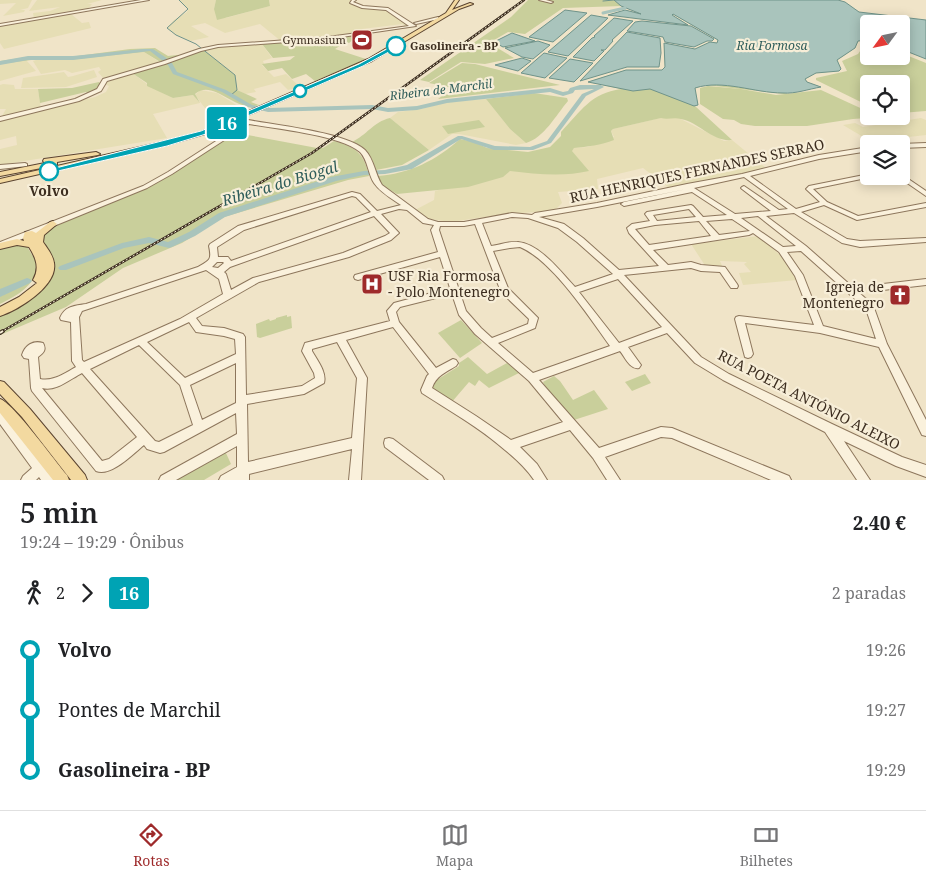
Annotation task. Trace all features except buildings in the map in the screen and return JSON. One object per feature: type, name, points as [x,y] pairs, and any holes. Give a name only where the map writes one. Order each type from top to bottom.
[{"type":"main road","points":[[264,106],[368,59],[414,25],[438,18],[451,10],[457,0],[460,4],[473,2]]},
{"type":"main road","points":[[1,172],[25,166],[101,155],[188,135],[264,106],[370,60],[458,8],[473,2]]},
{"type":"main road","points":[[1,172],[184,139],[230,122],[254,110]]},
{"type":"main road","points":[[0,308],[30,289],[42,275],[42,262],[35,244],[40,234],[53,224]]},
{"type":"main road","points":[[0,312],[34,292],[48,276],[49,262],[35,244],[27,238],[28,234]]},
{"type":"main road","points":[[0,246],[17,242],[35,244]]},
{"type":"main road","points":[[0,386],[26,413],[80,480]]},
{"type":"main road","points":[[0,404],[62,480]]},
{"type":"street","points":[[0,25],[147,0]]},
{"type":"street","points":[[354,0],[351,2],[361,7],[384,9],[414,25]]},
{"type":"street","points":[[541,0],[551,2]]},
{"type":"street","points":[[0,119],[71,102],[99,90],[105,80],[200,50],[218,46],[328,38],[414,25]]},
{"type":"street","points":[[254,110],[248,116],[248,119],[265,126]]},
{"type":"street","points":[[230,122],[238,120],[350,143],[363,151],[380,186],[399,204],[437,227],[462,313],[491,342],[532,378],[570,425],[597,454],[614,480]]},
{"type":"street","points":[[0,246],[145,187],[245,122]]},
{"type":"street","points":[[910,146],[926,145]]},
{"type":"street","name":"RUA HENRIQUES FERNANDES SERRAO","points":[[530,216],[556,213],[690,188],[819,157],[860,150]]},
{"type":"street","points":[[745,175],[795,211],[838,238],[854,244],[926,240]]},
{"type":"street","points":[[860,178],[815,185],[809,189],[825,203],[857,218],[926,206]]},
{"type":"street","points":[[910,183],[926,194]]},
{"type":"street","points":[[613,206],[690,188],[782,250],[799,275],[820,329]]},
{"type":"street","points":[[744,188],[778,213]]},
{"type":"street","points":[[36,382],[46,385],[55,383],[82,368],[192,316],[263,278],[346,255],[388,238],[393,235],[394,230],[378,212],[358,195],[352,194],[234,231],[213,246],[215,253],[224,266],[228,296]]},
{"type":"street","points":[[665,268],[631,228],[655,223],[795,211],[825,203]]},
{"type":"street","points":[[395,323],[308,346],[306,351],[320,380],[317,383],[304,390],[242,402],[160,448],[151,445],[144,438],[77,361],[74,316],[211,267],[224,266],[399,204]]},
{"type":"street","points":[[655,223],[649,214],[688,207],[693,208],[717,238]]},
{"type":"street","points":[[556,213],[553,215],[557,225]]},
{"type":"street","points":[[759,214],[803,248],[870,307],[882,344],[926,432]]},
{"type":"street","name":"RUA POETA ANTÓNIO ALEIXO","points":[[437,227],[478,222],[512,215],[530,216],[557,225],[580,240],[618,274],[693,355],[712,368],[828,428],[900,462],[926,471]]},
{"type":"street","points":[[478,222],[490,249],[504,290],[534,318],[535,322],[532,326],[491,342]]},
{"type":"street","points":[[648,248],[749,233]]},
{"type":"street","points":[[490,249],[521,244],[538,254],[574,291],[636,365]]},
{"type":"street","points":[[782,250],[803,248]]},
{"type":"street","points":[[211,267],[215,253]]},
{"type":"street","points":[[358,277],[443,253]]},
{"type":"street","points":[[574,291],[618,274],[694,264],[702,268],[722,269],[734,286]]},
{"type":"street","points":[[211,267],[224,266]]},
{"type":"street","points":[[883,287],[926,282]]},
{"type":"street","points":[[435,374],[395,323],[391,312],[397,305],[454,290]]},
{"type":"street","points":[[192,316],[199,329],[224,332],[240,337],[244,474]]},
{"type":"street","points":[[748,354],[739,319],[820,329],[882,344]]},
{"type":"street","points":[[532,378],[668,329]]},
{"type":"street","points":[[340,338],[362,378],[355,480]]},
{"type":"street","points":[[140,341],[184,383],[199,427]]},
{"type":"street","points":[[33,355],[36,388],[100,468],[112,464],[144,438]]},
{"type":"street","points":[[184,383],[240,356]]},
{"type":"street","points":[[453,363],[435,374],[426,390],[509,446],[536,470],[540,480]]},
{"type":"street","points":[[45,398],[55,383]]},
{"type":"street","points":[[0,415],[48,480]]},
{"type":"street","points":[[509,446],[570,425]]},
{"type":"street","points":[[828,428],[864,480]]},
{"type":"street","points":[[597,454],[661,432],[672,432],[785,480]]},
{"type":"street","points":[[165,480],[242,437]]},
{"type":"street","points":[[225,480],[357,442]]},
{"type":"street","points":[[389,443],[438,480]]},
{"type":"street","points":[[27,480],[40,469]]},
{"type":"shaded area","points":[[0,0],[32,0],[28,8],[20,10],[25,10],[24,12],[3,16],[16,3],[0,4]]},
{"type":"shaded area","points":[[37,0],[102,0],[87,4],[92,4],[87,10],[34,19],[33,13],[50,11],[60,7],[29,11]]},
{"type":"shaded area","points":[[179,0],[216,0],[214,9],[226,18],[270,6],[269,0],[351,0],[351,3],[358,7],[386,10],[410,25],[405,27],[403,24],[362,29],[363,33],[282,42],[260,24],[225,33],[205,23],[191,26],[209,37],[191,41],[176,35],[167,28],[174,20],[187,12],[188,9]]},
{"type":"shaded area","points":[[71,14],[82,23],[89,22],[91,28],[4,49],[0,43],[0,26]]},
{"type":"shaded area","points":[[262,44],[272,58],[263,61],[264,64],[262,65],[274,77],[286,74],[300,87],[288,90],[280,82],[254,89],[256,92],[245,94],[237,90],[235,75],[202,49],[218,46]]},
{"type":"shaded area","points":[[144,52],[161,63],[104,79],[98,72],[101,70],[99,67],[72,73],[65,70],[41,74],[33,61],[39,59],[69,60]]},
{"type":"shaded area","points":[[26,60],[36,71],[0,81],[0,64]]},
{"type":"shaded area","points":[[94,70],[97,77],[66,87],[21,88],[23,78],[64,72],[68,77]]},
{"type":"shaded area","points":[[132,73],[151,87],[173,98],[193,95],[200,103],[153,114],[167,138],[0,165],[0,149],[17,145],[16,136],[0,140],[0,120],[95,97],[106,92],[109,86],[104,84],[107,80]]},
{"type":"shaded area","points":[[0,85],[14,85],[15,89],[38,89],[41,109],[1,118],[6,109],[0,109]]},
{"type":"shaded area","points":[[200,90],[217,93],[238,106],[208,112],[195,95]]},
{"type":"shaded area","points":[[486,99],[510,129],[526,143],[516,145],[452,134],[429,150],[390,118],[398,112],[421,109],[448,102]]},
{"type":"shaded area","points":[[673,115],[724,141],[732,140],[767,169],[669,188],[643,168],[597,179],[598,189],[558,192],[562,203],[554,211],[505,214],[451,222],[429,219],[415,210],[434,200],[435,191],[510,171],[588,171],[571,150],[588,147],[614,137],[611,131],[613,129]]},
{"type":"shaded area","points":[[921,118],[926,120],[926,135],[910,137],[910,135],[860,135],[843,125],[855,123],[863,127],[910,125],[910,120]]},
{"type":"shaded area","points":[[759,236],[781,256],[797,280],[743,285],[739,273],[751,272],[744,264],[747,262],[720,261],[723,268],[706,267],[691,244]]},
{"type":"green space","points":[[216,0],[269,0],[270,6],[217,20],[214,9]]},
{"type":"green space","points":[[528,0],[614,0],[622,6],[563,8],[525,34],[508,32],[489,43],[514,58],[485,64],[461,62],[429,82],[420,80],[511,17]]},
{"type":"green space","points":[[729,7],[705,84],[800,77],[833,60],[855,39],[860,41],[858,41],[855,48],[837,60],[841,69],[839,71],[816,73],[805,79],[807,82],[821,87],[784,94],[707,85],[695,88],[698,105],[695,106],[732,140],[718,138],[688,121],[678,118],[661,118],[613,129],[611,131],[614,140],[609,142],[574,148],[572,151],[589,171],[540,174],[510,171],[503,177],[468,187],[397,194],[383,186],[377,176],[389,175],[422,165],[451,147],[460,139],[474,142],[487,148],[528,152],[550,147],[587,104],[602,94],[621,89],[588,82],[626,70],[662,70],[665,67],[664,43],[695,49],[710,42],[717,43],[718,40],[673,14],[641,14]]},
{"type":"green space","points":[[360,34],[349,43],[346,42],[335,49],[366,59],[315,81],[306,74],[292,79],[282,68],[268,71],[262,64],[290,60],[295,56],[273,58],[262,44]]},
{"type":"green space","points":[[155,48],[168,56],[177,55],[181,57],[202,49],[235,75],[237,90],[257,99],[251,102],[259,105],[242,105],[210,90],[202,90],[195,94],[200,103],[193,95],[173,98],[147,86],[147,83],[132,73],[162,63],[144,52],[69,60],[39,59],[0,64],[0,61],[34,56],[77,56],[130,49]]},
{"type":"green space","points":[[860,51],[860,65],[910,65],[910,57],[926,63],[926,111],[910,112],[910,75],[860,75],[860,102],[816,80],[816,78],[847,71],[842,61],[858,54]]},
{"type":"green space","points":[[462,63],[475,64],[560,85],[438,99],[453,88],[429,83]]},
{"type":"green space","points":[[99,82],[97,89],[89,94],[86,92],[40,103],[38,89],[72,88]]},
{"type":"green space","points":[[708,86],[741,89],[776,95],[821,90],[860,108],[860,118],[807,126],[755,126],[741,124],[734,120],[723,119],[700,104],[700,88]]},
{"type":"green space","points":[[534,93],[567,98],[568,101],[544,131],[526,143],[510,129],[486,99]]},
{"type":"green space","points":[[390,118],[429,150],[402,165],[376,170],[368,153],[361,146],[352,142],[379,122]]},
{"type":"green space","points":[[479,120],[485,127],[448,134],[442,126]]},
{"type":"green space","points":[[245,125],[245,128],[240,131],[243,132],[242,134],[317,148],[323,148],[334,141],[348,146],[362,156],[369,176],[348,180],[224,217],[182,243],[123,268],[66,307],[0,335],[0,314],[53,271],[54,261],[41,241],[45,232],[52,227],[159,182]]},
{"type":"green space","points":[[11,245],[26,245],[39,266],[33,280],[24,290],[0,304],[0,248]]},
{"type":"green space","points":[[287,315],[287,317],[291,316],[292,328],[260,338],[257,337],[256,324]]},
{"type":"green space","points":[[461,320],[482,343],[460,358],[438,333]]},
{"type":"green space","points":[[468,357],[487,374],[507,363],[519,373],[489,388],[479,380],[475,386],[469,382],[451,403],[432,392],[430,386],[432,383],[459,366],[459,363]]},
{"type":"green space","points":[[645,374],[651,383],[632,391],[625,382]]},
{"type":"green space","points":[[554,376],[560,381],[573,400],[594,390],[608,409],[574,420],[543,382]]},
{"type":"green space","points":[[225,451],[231,464],[204,480],[175,480]]},
{"type":"water","name":"Ria Formosa","points":[[614,0],[838,0],[845,2],[859,12],[884,15],[860,15],[860,41],[858,41],[855,48],[837,60],[841,69],[839,71],[816,73],[805,79],[807,82],[821,87],[788,93],[728,86],[706,86],[695,88],[698,105],[694,106],[650,89],[633,91],[588,82],[626,70],[662,70],[665,67],[664,43],[695,49],[710,42],[717,43],[718,40],[673,14],[688,25],[608,15],[625,10],[641,14],[621,6]]},
{"type":"water","points":[[565,10],[587,13],[553,42],[529,37]]},
{"type":"water","points":[[591,15],[608,18],[568,56],[548,52]]},
{"type":"water","points":[[614,18],[633,21],[612,40],[605,50],[601,50],[604,51],[594,61],[573,57],[594,36]]},
{"type":"water","name":"Ria Formosa","points":[[910,18],[926,20],[926,59],[910,53]]},
{"type":"water","points":[[635,22],[691,26],[714,39],[694,47],[665,42],[663,37],[627,31]]},
{"type":"water","points":[[627,32],[660,38],[661,53],[659,67],[627,67],[580,81]]},
{"type":"water","points":[[512,33],[535,41],[503,47],[494,42]]},
{"type":"water","points":[[538,41],[550,45],[533,59],[522,57],[505,48]]},
{"type":"water","points":[[544,53],[567,58],[545,78],[521,73]]},
{"type":"water","points":[[522,58],[531,61],[518,71],[495,65]]},
{"type":"water","points":[[570,59],[593,63],[574,82],[549,78]]},
{"type":"waterway","points":[[179,0],[188,9],[167,28],[176,35],[196,44],[235,75],[237,90],[231,95]]},
{"type":"waterway","points":[[603,1],[614,0]]},
{"type":"waterway","points":[[603,13],[625,8]]},
{"type":"waterway","name":"Ribeira de Marchil","points":[[0,63],[28,58],[73,58],[151,50],[170,64],[175,73],[224,91],[250,106],[268,110],[372,107],[388,110],[417,108],[447,101],[550,90],[563,94],[580,87],[601,87]]},
{"type":"waterway","name":"Ribeira do Biogal","points":[[63,268],[122,246],[149,240],[169,245],[192,234],[222,215],[334,179],[409,167],[460,137],[494,148],[531,149],[549,142],[584,95],[598,89]]},
{"type":"waterway","name":"Ribeira do Biogal","points":[[0,293],[27,281]]},
{"type":"railway","points":[[1,332],[312,153],[524,0]]},
{"type":"bus line","name":"16","points":[[49,171],[203,133],[361,65],[396,46]]},
{"type":"place","name":"Gymnasium","points":[[362,40]]},
{"type":"place","name":"Gasolineira - BP","points":[[396,46]]},
{"type":"place","name":"Volvo","points":[[49,171]]},
{"type":"place","name":"USF Ria Formosa - Polo Montenegro","points":[[372,284]]},
{"type":"place","name":"Igreja de Montenegro","points":[[900,295]]}]
